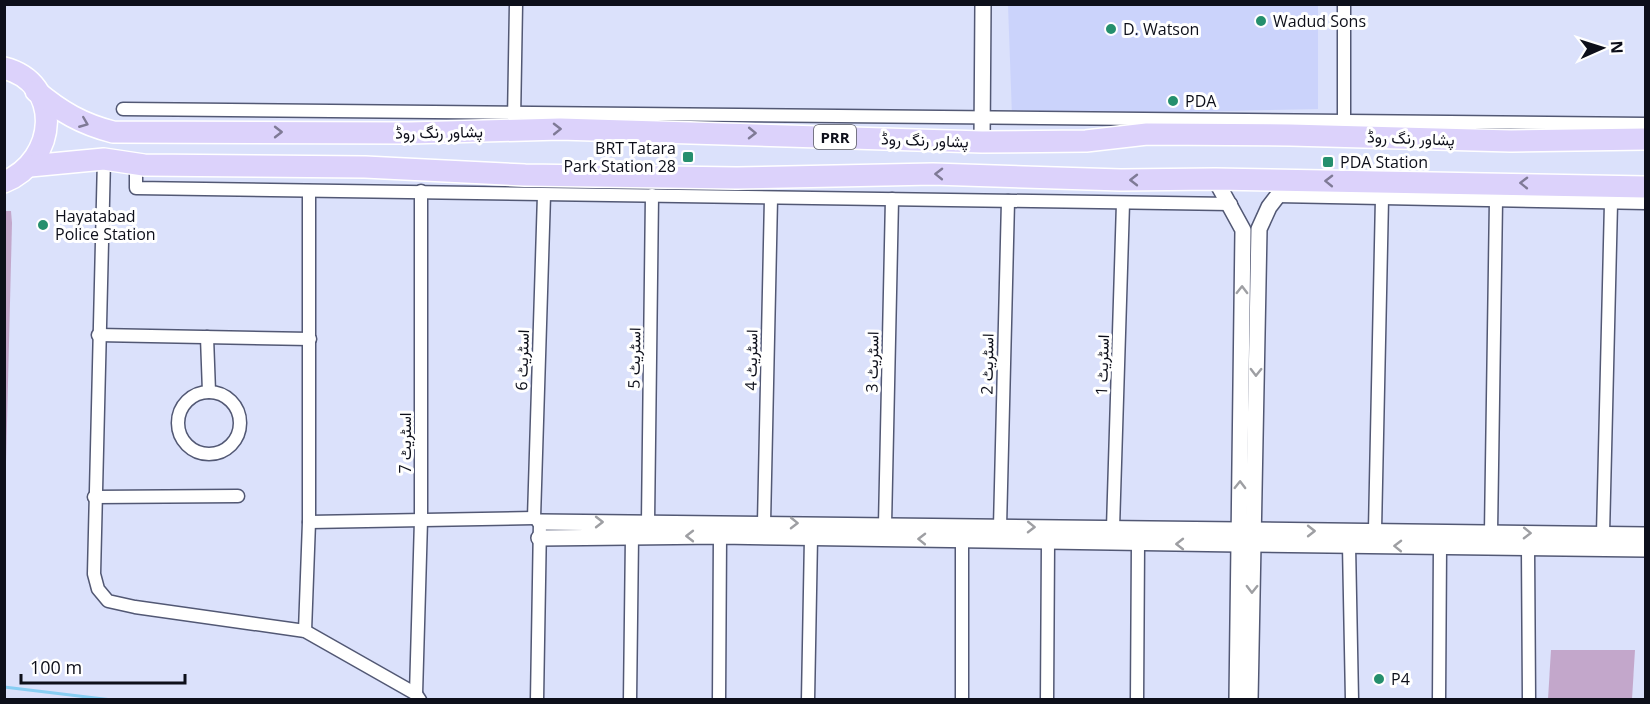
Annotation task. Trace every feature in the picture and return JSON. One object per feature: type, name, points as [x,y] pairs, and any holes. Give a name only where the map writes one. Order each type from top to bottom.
[{"type":"highway","name":"پشاور رنگ روڈ","points":[[4,68],[25,78],[36,91],[67,116],[87,125],[113,132],[514,122],[560,129],[756,133],[982,142],[1086,141],[1147,134],[1344,129],[1566,141],[1646,139]]},
{"type":"highway","points":[[4,182],[30,166],[40,153],[47,122],[44,105],[36,91]]},
{"type":"highway","points":[[1566,141],[1600,150],[1646,151]]},
{"type":"highway","name":"پشاور رنگ روڈ","points":[[30,166],[104,159],[136,164],[365,167],[525,175],[737,178],[933,174],[1121,180],[1215,179],[1283,189],[1568,184],[1646,187]]},
{"type":"highway","points":[[1568,184],[1590,176],[1646,176]]},
{"type":"street","points":[[514,122],[516,4]]},
{"type":"street","points":[[982,142],[983,4]]},
{"type":"street","points":[[1344,4],[1344,129]]},
{"type":"street","points":[[123,109],[514,122],[982,119],[1344,129],[1646,124]]},
{"type":"street","points":[[104,159],[94,497],[94,574],[98,589],[108,601],[305,631],[418,697]]},
{"type":"street","points":[[136,164],[136,188],[421,190],[544,195],[1231,204]]},
{"type":"street","points":[[1215,179],[1231,204],[1243,230],[1250,699]]},
{"type":"street","points":[[1236,699],[1246,537],[1259,230],[1283,189],[1382,198],[1646,203]]},
{"type":"street","name":"اسٹریٹ 7","points":[[418,697],[422,520],[421,190]]},
{"type":"street","points":[[305,631],[309,522],[309,191]]},
{"type":"street","name":"اسٹریٹ 6","points":[[537,699],[539,538],[537,520],[544,195]]},
{"type":"street","name":"اسٹریٹ 5","points":[[648,522],[652,195]]},
{"type":"street","name":"اسٹریٹ 4","points":[[765,523],[771,198]]},
{"type":"street","points":[[1375,530],[1382,198]]},
{"type":"street","name":"اسٹریٹ 3","points":[[885,525],[892,199]]},
{"type":"street","points":[[1491,532],[1496,200]]},
{"type":"street","name":"اسٹریٹ 2","points":[[1000,527],[1008,201]]},
{"type":"street","points":[[1603,534],[1611,202]]},
{"type":"street","name":"اسٹریٹ 1","points":[[1113,528],[1122,203]]},
{"type":"street","points":[[98,335],[310,339]]},
{"type":"street","points":[[207,337],[209,392]]},
{"type":"street","points":[[209,392],[229,399],[240,417],[237,438],[231,446],[212,455],[192,450],[179,434],[177,424],[183,405],[199,393],[209,392]]},
{"type":"street","points":[[94,497],[238,496]]},
{"type":"street","points":[[309,522],[537,520],[765,523],[962,540],[1138,544],[1375,530],[1603,534],[1646,549]]},
{"type":"street","points":[[539,538],[811,537],[885,525],[1113,528],[1349,545],[1528,549],[1624,542],[1646,535]]},
{"type":"street","points":[[630,699],[632,536]]},
{"type":"street","points":[[719,699],[720,536]]},
{"type":"street","points":[[808,699],[811,537]]},
{"type":"street","points":[[962,540],[962,699]]},
{"type":"street","points":[[1047,699],[1048,543]]},
{"type":"street","points":[[1137,699],[1138,544]]},
{"type":"street","points":[[1349,545],[1352,699]]},
{"type":"street","points":[[1439,699],[1440,547]]},
{"type":"street","points":[[1528,549],[1529,699]]},
{"type":"shaded area","points":[[1008,5],[1318,5],[1318,109],[1012,116]]},
{"type":"shaded area","points":[[4,211],[11,211],[12,223],[5,502]]},
{"type":"shaded area","points":[[1551,650],[1635,650],[1632,699],[1548,699]]},
{"type":"waterway","points":[[4,687],[112,700]]},
{"type":"place","name":"Wadud Sons","points":[[1261,21]]},
{"type":"place","name":"D. Watson","points":[[1111,29]]},
{"type":"place","name":"PDA","points":[[1173,101]]},
{"type":"place","name":"BRT Tatara Park Station 28","points":[[688,157]]},
{"type":"place","name":"PDA Station","points":[[1328,162]]},
{"type":"place","name":"Hayatabad Police Station","points":[[43,225]]},
{"type":"place","name":"P4","points":[[1379,679]]}]
